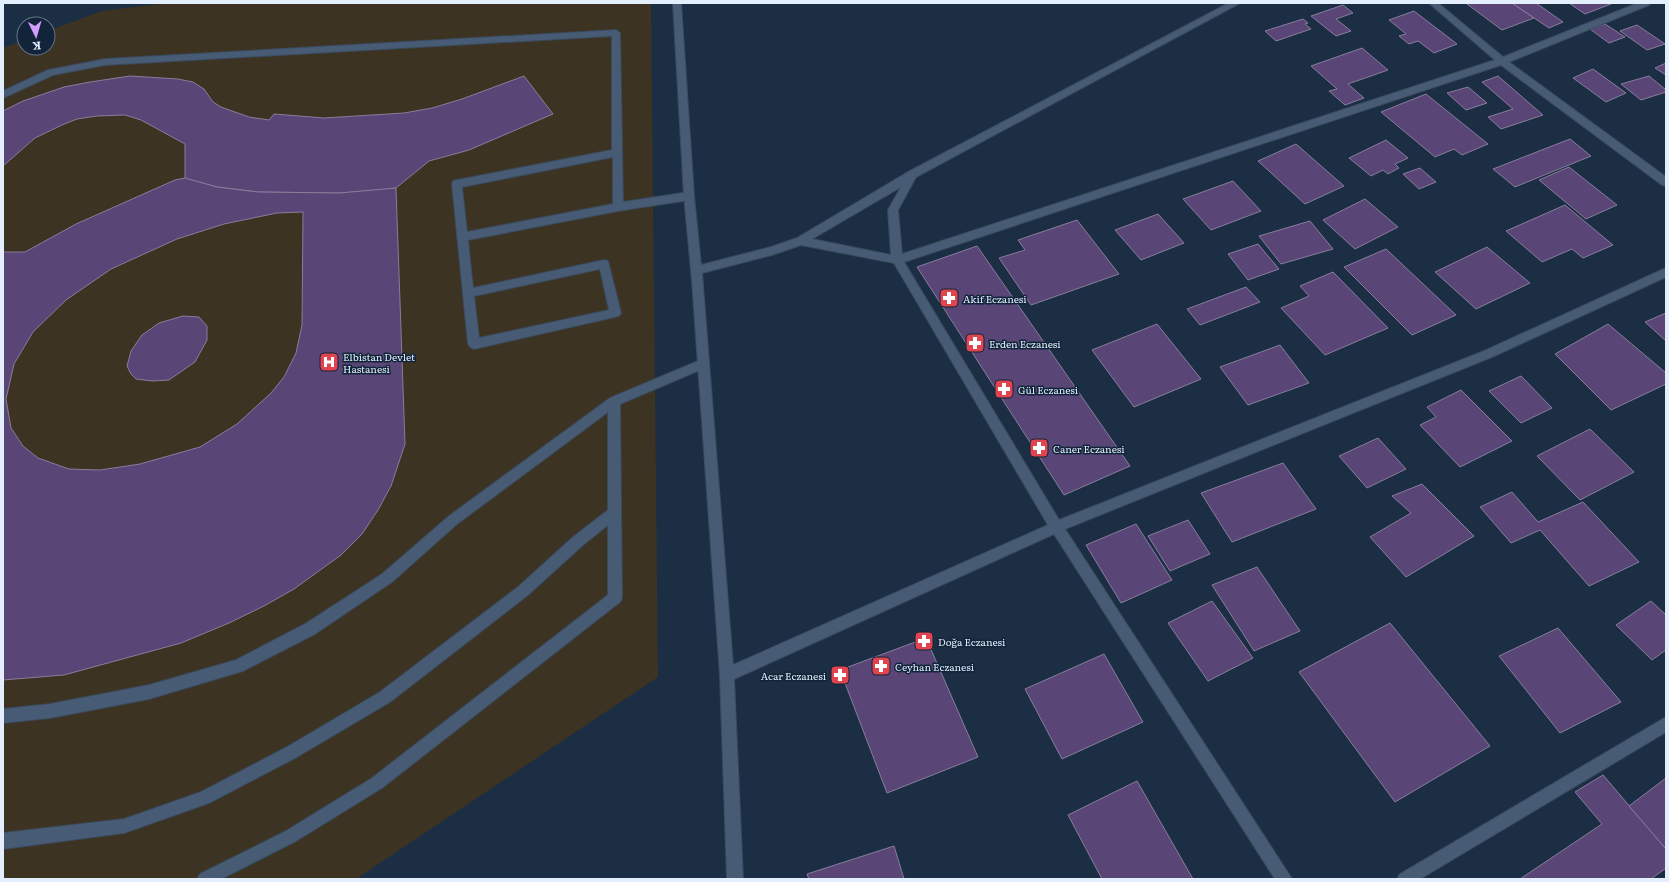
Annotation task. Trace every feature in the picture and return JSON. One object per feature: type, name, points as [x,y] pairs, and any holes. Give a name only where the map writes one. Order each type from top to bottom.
[{"type":"street","points":[[678,3],[689,196],[704,364],[727,675],[735,879]]},
{"type":"street","points":[[696,270],[772,251],[801,241],[912,175],[1236,3]]},
{"type":"street","points":[[1433,3],[1502,60],[1666,182]]},
{"type":"street","points":[[801,241],[897,260],[1502,60],[1646,3]]},
{"type":"street","points":[[3,95],[51,72],[105,62],[616,33],[618,207]]},
{"type":"street","points":[[468,292],[604,264],[615,313],[474,344],[468,292],[462,237],[457,184],[617,153]]},
{"type":"street","points":[[912,175],[893,210],[897,260],[1056,527],[1284,879]]},
{"type":"street","points":[[462,237],[618,207],[689,196]]},
{"type":"street","points":[[727,675],[1056,527],[1488,354],[1666,272]]},
{"type":"street","points":[[3,716],[50,711],[149,692],[238,666],[310,629],[387,578],[453,520],[614,401],[704,364]]},
{"type":"street","points":[[205,879],[290,836],[377,783],[615,598],[614,401]]},
{"type":"street","points":[[3,841],[124,826],[204,798],[292,752],[385,697],[523,591],[578,541],[614,513]]},
{"type":"street","points":[[1406,879],[1666,724]]},
{"type":"shaded area","name":"Elbistan Devlet Hastanesi","points":[[167,3],[651,3],[658,677],[356,879],[3,879],[3,48],[16,43],[16,56],[56,56],[56,28],[102,11]]},
{"type":"building","points":[[1512,3],[1534,18],[1502,30],[1467,4]]},
{"type":"building","points":[[1512,3],[1536,3],[1563,22],[1549,28]]},
{"type":"building","points":[[1569,3],[1609,3],[1611,4],[1585,14]]},
{"type":"building","points":[[1343,5],[1353,13],[1336,19],[1351,31],[1336,36],[1311,16]]},
{"type":"building","points":[[1414,11],[1457,44],[1434,53],[1418,41],[1409,44],[1399,36],[1406,34],[1389,20]]},
{"type":"building","points":[[1303,19],[1308,23],[1305,24],[1311,29],[1276,41],[1265,31]]},
{"type":"building","points":[[1605,24],[1625,37],[1609,43],[1590,29]]},
{"type":"building","points":[[1637,25],[1665,44],[1647,50],[1620,31]]},
{"type":"building","points":[[1362,48],[1388,70],[1348,84],[1364,98],[1345,105],[1329,91],[1337,89],[1311,66]]},
{"type":"building","points":[[1666,63],[1666,75],[1655,68]]},
{"type":"building","points":[[1593,69],[1626,93],[1606,102],[1573,78]]},
{"type":"building","points":[[130,76],[178,79],[193,82],[204,89],[213,102],[221,107],[249,117],[269,120],[274,114],[324,118],[404,113],[432,108],[462,99],[524,76],[553,114],[469,150],[429,161],[396,188],[382,190],[339,193],[258,192],[217,187],[193,181],[185,178],[185,144],[141,120],[125,115],[97,116],[77,119],[62,125],[35,138],[3,166],[3,111],[23,101],[64,87]]},
{"type":"building","points":[[1498,76],[1543,115],[1501,129],[1488,117],[1513,109],[1482,82]]},
{"type":"building","points":[[1649,76],[1666,90],[1666,92],[1641,100],[1621,84]]},
{"type":"building","points":[[1468,87],[1487,103],[1466,110],[1447,93]]},
{"type":"building","points":[[1426,94],[1488,144],[1462,155],[1454,149],[1435,157],[1381,112]]},
{"type":"building","points":[[1570,139],[1591,156],[1515,187],[1493,169]]},
{"type":"building","points":[[1386,140],[1408,158],[1395,164],[1399,168],[1388,174],[1383,170],[1371,176],[1349,158]]},
{"type":"building","points":[[1296,144],[1344,186],[1305,204],[1258,161]]},
{"type":"building","points":[[1569,167],[1617,205],[1586,219],[1539,180]]},
{"type":"building","points":[[1420,168],[1436,182],[1419,189],[1403,174]]},
{"type":"building","points":[[185,178],[217,187],[258,192],[339,193],[396,188],[405,444],[391,486],[378,510],[362,534],[341,555],[294,589],[264,606],[229,623],[181,643],[64,675],[3,680],[3,252],[25,252],[76,224],[175,180]],"holes":[[[303,212],[302,325],[296,353],[284,377],[271,393],[237,424],[200,447],[140,464],[100,470],[69,469],[38,458],[23,446],[11,428],[6,399],[14,364],[33,332],[66,300],[111,269],[177,239],[224,224],[277,213]]]},
{"type":"building","points":[[1233,181],[1261,211],[1211,230],[1183,199]]},
{"type":"building","points":[[1365,199],[1398,227],[1355,249],[1323,220]]},
{"type":"building","points":[[1565,205],[1613,245],[1583,258],[1572,249],[1542,262],[1506,231]]},
{"type":"building","points":[[1158,214],[1184,243],[1141,260],[1115,230]]},
{"type":"building","points":[[1077,220],[1119,274],[1031,305],[999,258],[1025,250],[1018,240]]},
{"type":"building","points":[[1310,221],[1333,249],[1281,264],[1259,236]]},
{"type":"building","points":[[1258,244],[1279,269],[1248,280],[1228,254]]},
{"type":"building","points":[[977,246],[1130,466],[1064,495],[917,267]]},
{"type":"building","points":[[1487,247],[1530,283],[1476,309],[1435,272]]},
{"type":"building","points":[[1386,249],[1456,315],[1412,335],[1344,267]]},
{"type":"building","points":[[1333,272],[1388,328],[1325,355],[1281,308],[1309,296],[1300,286]]},
{"type":"building","points":[[1246,287],[1260,302],[1200,325],[1187,309]]},
{"type":"building","points":[[1666,313],[1666,341],[1645,322]]},
{"type":"building","points":[[183,316],[199,317],[207,326],[207,340],[195,362],[169,380],[152,381],[136,379],[131,374],[127,366],[131,351],[142,335],[159,323]]},
{"type":"building","points":[[1157,324],[1201,379],[1134,407],[1092,350]]},
{"type":"building","points":[[1608,324],[1666,373],[1666,384],[1611,410],[1555,354]]},
{"type":"building","points":[[1280,345],[1309,383],[1248,405],[1220,367]]},
{"type":"building","points":[[1521,376],[1552,408],[1521,423],[1489,391]]},
{"type":"building","points":[[1461,390],[1512,441],[1460,467],[1420,425],[1436,417],[1427,407]]},
{"type":"building","points":[[1590,429],[1634,472],[1580,500],[1537,456]]},
{"type":"building","points":[[1378,438],[1406,469],[1367,488],[1339,456]]},
{"type":"building","points":[[1283,463],[1316,509],[1232,542],[1201,493]]},
{"type":"building","points":[[1422,484],[1474,536],[1406,577],[1370,537],[1411,513],[1392,496]]},
{"type":"building","points":[[1512,492],[1538,522],[1583,502],[1639,562],[1589,586],[1540,530],[1511,543],[1480,507]]},
{"type":"building","points":[[1188,520],[1210,554],[1170,571],[1148,536]]},
{"type":"building","points":[[1136,524],[1172,580],[1121,603],[1086,545]]},
{"type":"building","points":[[1257,567],[1300,631],[1254,651],[1212,585]]},
{"type":"building","points":[[1212,601],[1253,658],[1208,681],[1168,623]]},
{"type":"building","points":[[1651,601],[1666,615],[1666,650],[1652,660],[1616,625]]},
{"type":"building","points":[[1390,623],[1490,746],[1395,802],[1299,672]]},
{"type":"building","points":[[1558,628],[1621,702],[1560,733],[1499,656]]},
{"type":"building","points":[[926,638],[978,757],[887,793],[840,670]]},
{"type":"building","points":[[1104,654],[1143,722],[1062,759],[1025,689]]},
{"type":"building","points":[[1603,775],[1666,849],[1666,868],[1651,879],[1520,879],[1602,824],[1575,792]]},
{"type":"building","points":[[1666,778],[1666,849],[1629,806]]},
{"type":"building","points":[[1137,781],[1193,879],[1102,879],[1068,815]]},
{"type":"building","points":[[894,846],[904,879],[809,879],[807,874]]},
{"type":"place","name":"Akif Eczanesi","points":[[949,298]]},
{"type":"place","name":"Erden Eczanesi","points":[[975,343]]},
{"type":"place","name":"Elbistan Devlet Hastanesi","points":[[329,362]]},
{"type":"place","name":"Gül Eczanesi","points":[[1004,389]]},
{"type":"place","name":"Caner Eczanesi","points":[[1039,448]]},
{"type":"place","name":"Doğa Eczanesi","points":[[924,641]]},
{"type":"place","name":"Ceyhan Eczanesi","points":[[881,666]]},
{"type":"place","name":"Acar Eczanesi","points":[[840,675]]}]
